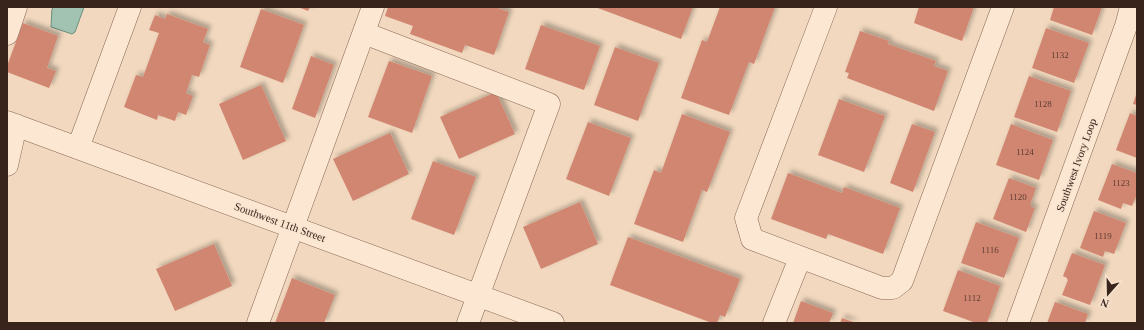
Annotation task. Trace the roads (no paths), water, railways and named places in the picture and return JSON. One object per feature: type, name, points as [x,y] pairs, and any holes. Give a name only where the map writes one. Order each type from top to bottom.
[{"type":"street","points":[[7,34],[16,7]]},
{"type":"street","points":[[78,148],[130,7]]},
{"type":"street","points":[[258,323],[373,7]]},
{"type":"street","points":[[826,7],[746,218],[752,239],[882,288],[894,288],[902,282],[1003,7]]},
{"type":"street","name":"Southwest Ivory Loop","points":[[1018,323],[1126,26],[1131,7]]},
{"type":"street","points":[[364,33],[549,104],[468,323]]},
{"type":"street","points":[[7,165],[12,123]]},
{"type":"street","name":"Southwest 11th Street","points":[[12,123],[554,323]]},
{"type":"street","points":[[774,323],[800,258]]}]
